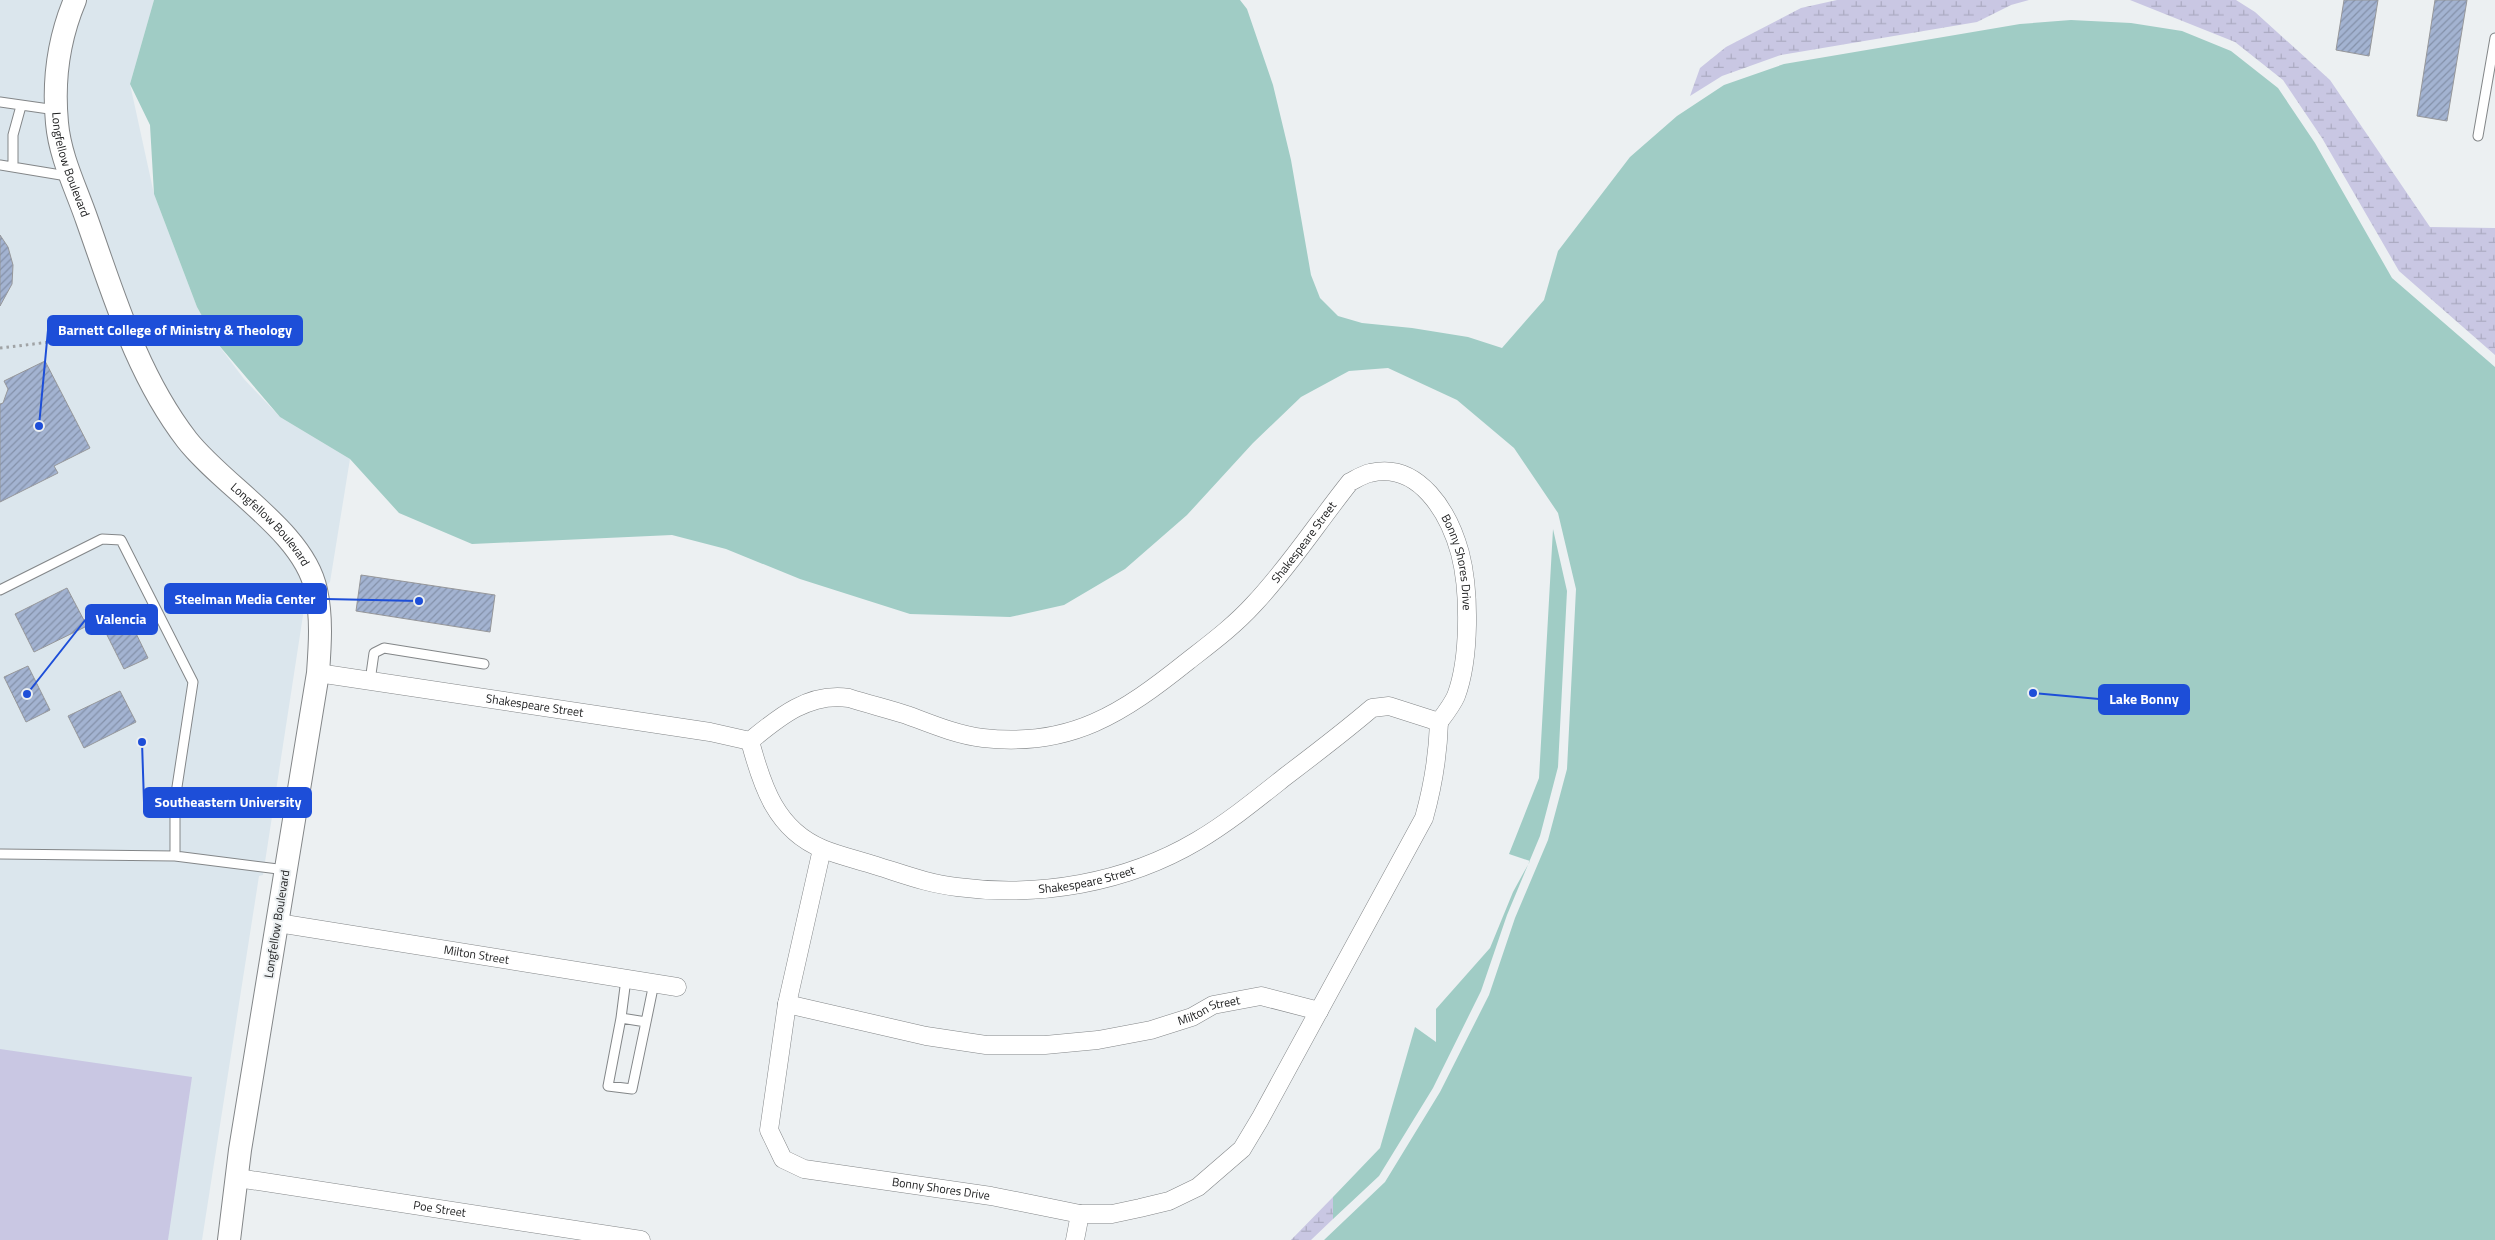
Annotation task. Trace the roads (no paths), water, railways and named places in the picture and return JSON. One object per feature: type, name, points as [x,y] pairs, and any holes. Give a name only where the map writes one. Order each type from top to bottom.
[{"type":"street","name":"Longfellow Boulevard","points":[[75,0],[60,48],[56,110],[62,153],[135,350],[159,401],[208,465],[270,519],[291,542],[308,565],[316,589],[321,626],[318,673],[229,1240]]},
{"type":"street","name":"Bonny Shores Drive","points":[[1350,482],[1370,472],[1393,471],[1414,478],[1429,491],[1460,552],[1467,623],[1456,697],[1439,722]]},
{"type":"street","name":"Shakespeare Street","points":[[750,741],[792,708],[834,696],[899,712],[958,733],[982,738],[1016,740],[1052,735],[1079,730],[1108,718],[1133,703],[1235,625],[1256,603],[1350,482]]},
{"type":"street","name":"Shakespeare Street","points":[[318,673],[710,732],[750,741]]},
{"type":"street","name":"Shakespeare Street","points":[[750,741],[765,792],[779,816],[794,833],[822,849],[922,881],[957,888],[1001,891],[1053,889],[1110,878],[1196,842],[1229,820],[1372,708],[1390,706],[1439,722]]},
{"type":"street","points":[[1320,1011],[1424,818],[1434,784],[1439,722]]},
{"type":"street","name":"Bonny Shores Drive","points":[[822,849],[787,1004],[769,1130],[783,1159],[804,1169],[991,1196],[1080,1214],[1112,1214],[1169,1200],[1198,1187],[1242,1149],[1320,1011]]},
{"type":"street","name":"Milton Street","points":[[278,924],[677,987]]},
{"type":"street","name":"Milton Street","points":[[787,1004],[926,1036],[996,1045],[1045,1045],[1098,1040],[1151,1030],[1192,1017],[1213,1005],[1261,996],[1320,1011]]},
{"type":"street","name":"Poe Street","points":[[238,1178],[641,1240]]},
{"type":"street","points":[[1076,1240],[1080,1214]]},
{"type":"lane","points":[[2478,136],[2495,38]]},
{"type":"lane","points":[[0,102],[56,110]]},
{"type":"lane","points":[[12,166],[13,135],[21,106]]},
{"type":"lane","points":[[0,165],[70,176]]},
{"type":"lane","points":[[0,590],[102,539],[122,540],[193,682],[175,800],[175,856]]},
{"type":"lane","points":[[370,681],[374,653],[384,648],[484,664]]},
{"type":"lane","points":[[0,854],[175,856],[286,870]]},
{"type":"lane","points":[[626,979],[622,1018],[608,1086],[632,1089],[654,983]]},
{"type":"lane","points":[[622,1018],[646,1022]]},
{"type":"place","name":"Barnett College of Ministry & Theology","points":[[39,426]]},
{"type":"place","name":"Steelman Media Center","points":[[419,601]]},
{"type":"place","name":"Lake Bonny","points":[[2033,693]]},
{"type":"place","name":"Valencia","points":[[27,694]]},
{"type":"place","name":"Southeastern University","points":[[142,742]]}]
